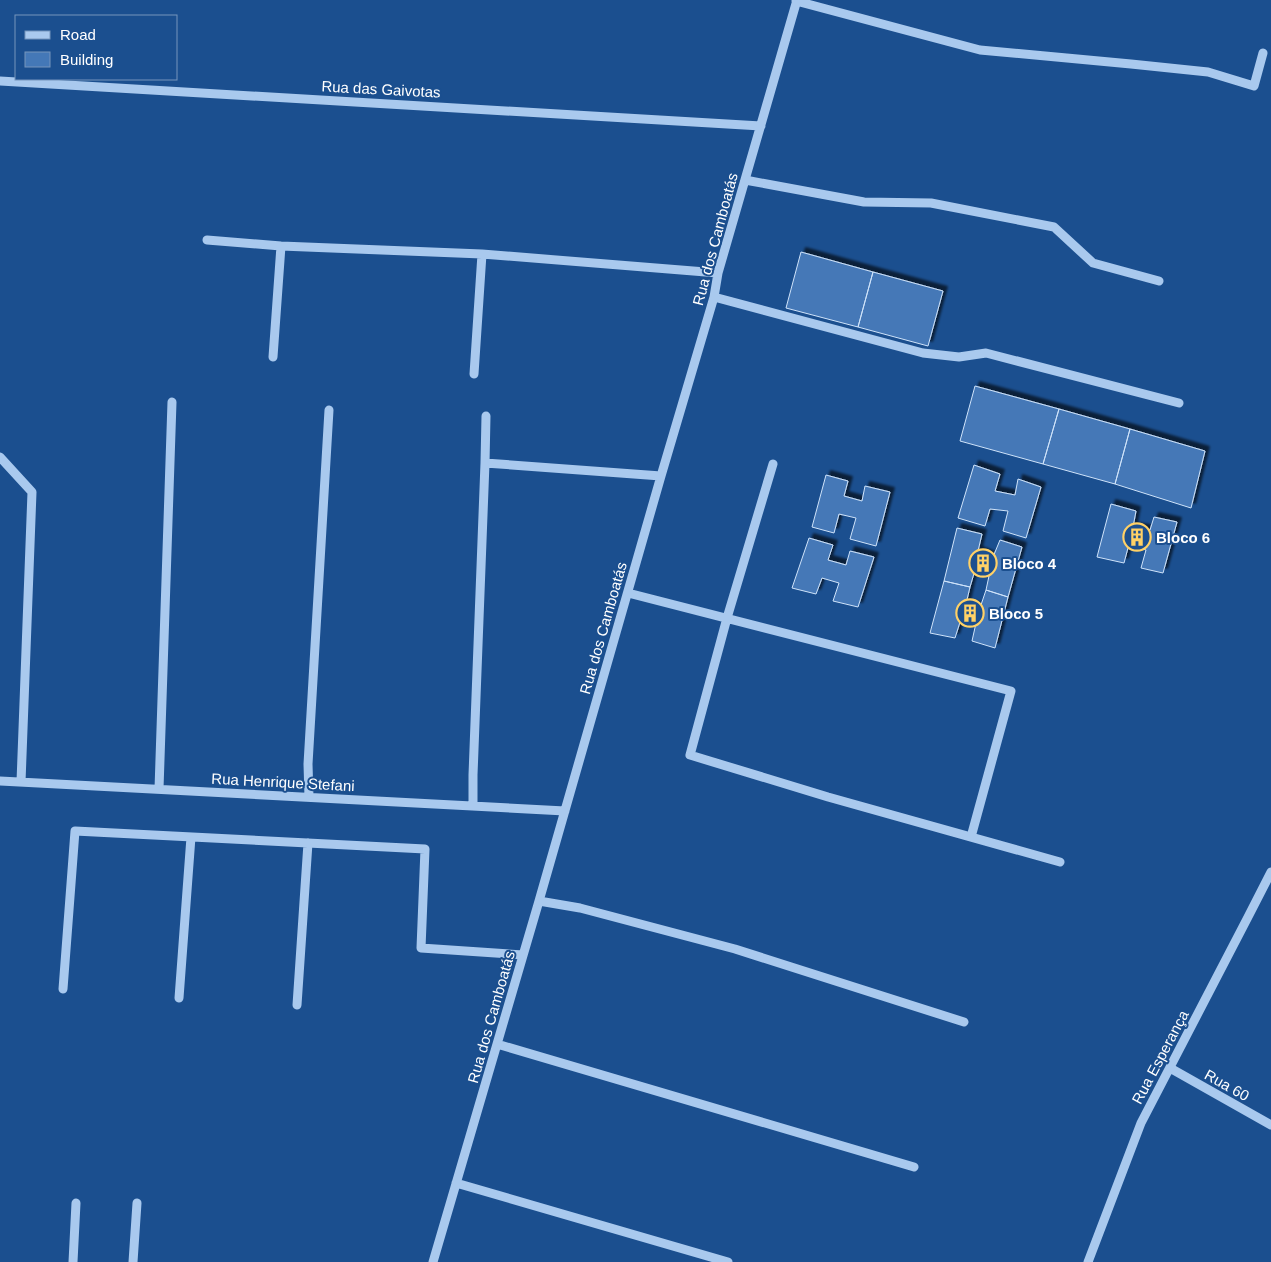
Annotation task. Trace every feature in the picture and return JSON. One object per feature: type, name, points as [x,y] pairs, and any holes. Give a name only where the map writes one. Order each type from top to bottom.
[{"type":"street","points":[[796,1],[980,50],[1208,72],[1254,86],[1264,53]]},
{"type":"street","name":"Rua dos Camboatás","points":[[433,1262],[714,297],[718,273],[796,1]]},
{"type":"street","name":"Rua das Gaivotas","points":[[0,81],[761,126]]},
{"type":"street","points":[[745,180],[864,202],[931,203],[1054,227],[1093,263],[1159,281]]},
{"type":"street","points":[[207,240],[281,246],[482,254],[718,273]]},
{"type":"street","points":[[274,356],[281,246]]},
{"type":"street","points":[[474,374],[482,254]]},
{"type":"street","points":[[714,297],[923,354],[959,357],[986,354],[1179,403]]},
{"type":"street","points":[[159,789],[172,402]]},
{"type":"street","points":[[309,797],[308,764],[329,410]]},
{"type":"street","points":[[473,806],[486,416]]},
{"type":"street","points":[[0,457],[32,492],[21,782]]},
{"type":"street","points":[[485,463],[661,476]]},
{"type":"street","points":[[773,464],[727,618],[690,755],[828,797],[1060,862]]},
{"type":"street","points":[[628,593],[1011,691],[971,837]]},
{"type":"street","name":"Rua Henrique Stefani","points":[[0,781],[565,811]]},
{"type":"street","points":[[63,989],[75,831],[426,849],[421,948],[523,955]]},
{"type":"street","points":[[179,998],[191,837]]},
{"type":"street","points":[[297,1005],[308,843]]},
{"type":"street","name":"Rua Esperança","points":[[1088,1262],[1141,1123],[1268,884],[1271,872]]},
{"type":"street","points":[[539,901],[580,908],[735,949],[964,1022]]},
{"type":"street","points":[[497,1044],[914,1167]]},
{"type":"street","name":"Rua 60","points":[[1170,1068],[1271,1125]]},
{"type":"street","points":[[456,1183],[728,1262]]},
{"type":"street","points":[[73,1262],[76,1202]]},
{"type":"street","points":[[134,1262],[137,1202]]},
{"type":"building","points":[[801,252],[873,272],[858,327],[786,308]]},
{"type":"building","points":[[873,272],[943,291],[928,346],[858,327]]},
{"type":"building","points":[[975,386],[1059,409],[1043,464],[960,441]]},
{"type":"building","points":[[1059,409],[1130,429],[1115,484],[1043,464]]},
{"type":"building","points":[[1130,429],[1205,451],[1191,508],[1115,484]]},
{"type":"building","points":[[974,465],[1000,474],[995,491],[1015,495],[1018,479],[1041,487],[1026,538],[1003,531],[1008,511],[990,509],[985,526],[958,518]]},
{"type":"building","points":[[826,475],[848,481],[844,496],[862,501],[865,486],[890,492],[876,546],[850,539],[856,518],[839,514],[834,533],[812,527]]},
{"type":"building","name":"Bloco 6","points":[[1111,504],[1136,511],[1133,527],[1150,530],[1154,517],[1177,522],[1163,573],[1141,568],[1146,550],[1129,544],[1124,563],[1097,557]]},
{"type":"building","name":"Bloco 4","points":[[957,528],[982,534],[978,551],[993,557],[1000,540],[1022,547],[1008,597],[986,590],[989,576],[975,570],[970,587],[944,581]]},
{"type":"building","points":[[809,538],[833,545],[828,560],[846,565],[850,551],[874,557],[858,607],[833,601],[839,583],[822,578],[816,594],[792,588]]},
{"type":"building","name":"Bloco 5","points":[[944,581],[970,587],[966,604],[980,608],[986,590],[1008,597],[995,648],[972,641],[976,623],[961,619],[955,638],[930,633]]},
{"type":"place","name":"Bloco 6","points":[[1137,537]]},
{"type":"place","name":"Bloco 4","points":[[983,563]]},
{"type":"place","name":"Bloco 5","points":[[970,613]]}]
